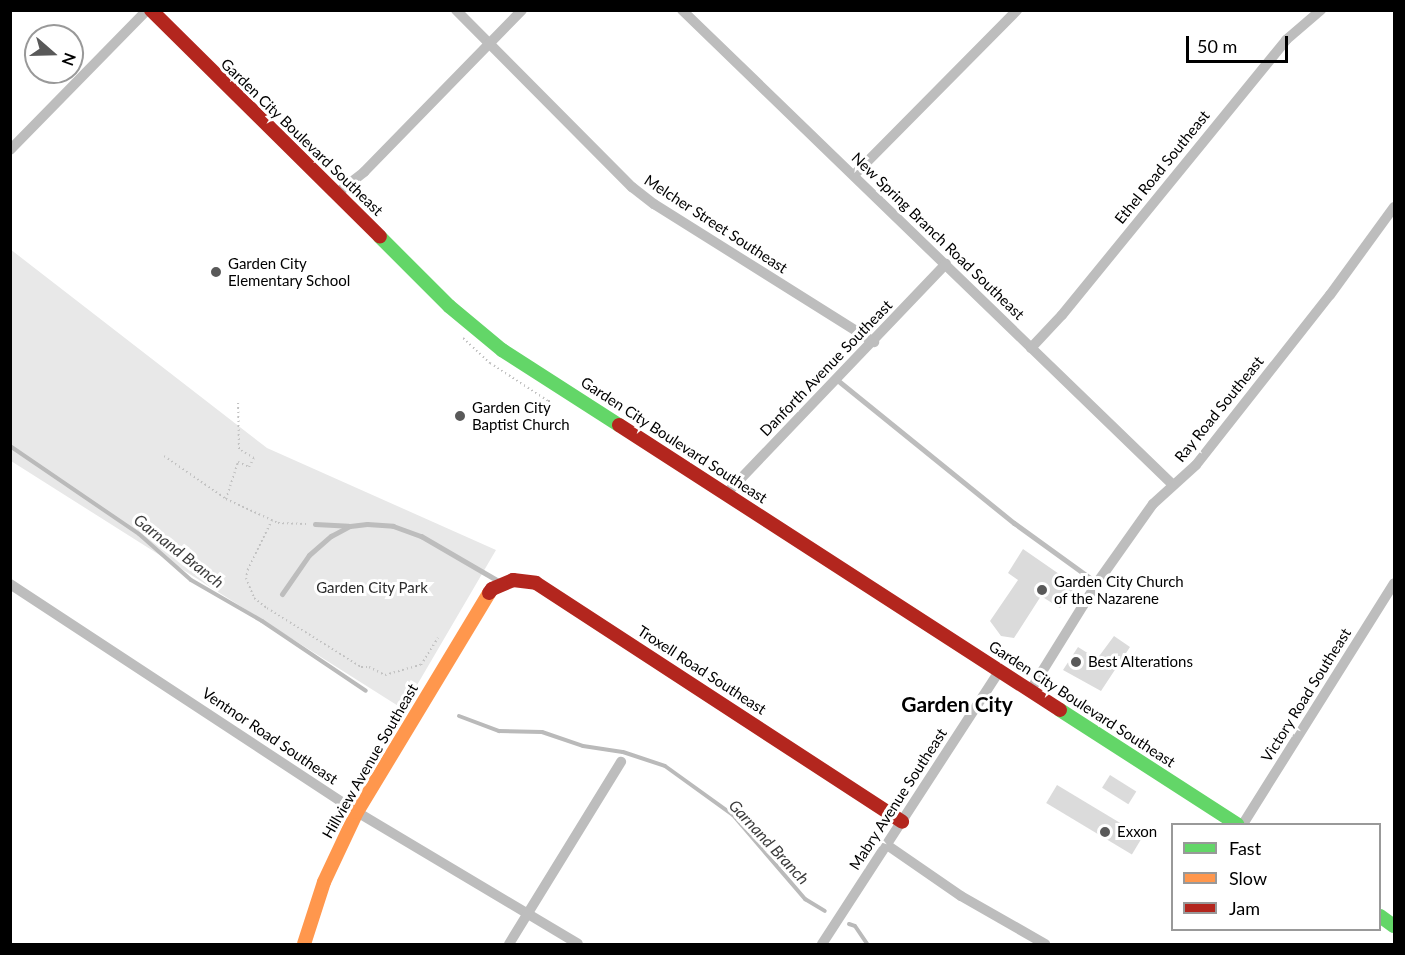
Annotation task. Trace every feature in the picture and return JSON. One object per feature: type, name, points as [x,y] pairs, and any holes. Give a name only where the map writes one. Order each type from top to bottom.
[{"type":"street","points":[[10,150],[149,10]]},
{"type":"street","name":"Garden City Boulevard Southeast","points":[[149,10],[471,326],[502,350],[728,493],[1234,823]]},
{"type":"street","name":"Melcher Street Southeast","points":[[456,10],[632,187],[654,204],[874,342]]},
{"type":"street","points":[[336,194],[364,172],[522,10]]},
{"type":"street","name":"New Spring Branch Road Southeast","points":[[682,10],[1172,484]]},
{"type":"street","points":[[854,175],[1017,10]]},
{"type":"street","name":"Ethel Road Southeast","points":[[1031,348],[1062,315],[1286,39],[1321,10]]},
{"type":"street","name":"Ray Road Southeast","points":[[1030,691],[1097,583],[1153,504],[1203,457],[1330,295],[1395,207]]},
{"type":"street","name":"Danforth Avenue Southeast","points":[[728,493],[946,264]]},
{"type":"street","name":"Troxell Road Southeast","points":[[501,583],[513,580],[536,583],[902,822]]},
{"type":"street","name":"Hillview Avenue Southeast","points":[[304,945],[324,882],[357,812],[482,603],[492,589],[501,583]]},
{"type":"street","name":"Victory Road Southeast","points":[[1244,823],[1395,583]]},
{"type":"street","name":"Ventnor Road Southeast","points":[[10,584],[357,812],[578,945]]},
{"type":"street","name":"Mabry Avenue Southeast","points":[[822,945],[999,670]]},
{"type":"street","points":[[509,945],[621,762]]},
{"type":"street","points":[[887,845],[961,896],[1045,945]]},
{"type":"street","points":[[1381,917],[1395,926]]},
{"type":"lane","points":[[836,379],[1014,523],[1097,583]]},
{"type":"lane","points":[[315,524],[393,526],[421,536],[501,583]]},
{"type":"lane","points":[[282,594],[309,555],[331,536],[350,526]]},
{"type":"path","points":[[470,345],[490,363],[523,385]]},
{"type":"path","points":[[226,499],[238,462],[249,467],[254,458],[239,449],[238,401]]},
{"type":"path","points":[[164,456],[226,499],[272,520],[315,524]]},
{"type":"path","points":[[272,520],[246,578],[254,598],[267,608],[361,667],[369,667],[385,675],[421,664],[438,638]]},
{"type":"green space","name":"Garden City Park","points":[[10,249],[267,448],[496,550],[403,709],[11,461]]},
{"type":"building","name":"Garden City Church of the Nazarene","points":[[1023,549],[1075,585],[1060,608],[1041,596],[1014,638],[1001,636],[990,621],[1018,580],[1008,573]]},
{"type":"building","points":[[1114,636],[1130,647],[1101,691],[1063,670],[1078,647],[1097,659]]},
{"type":"building","points":[[1110,775],[1136,791],[1128,804],[1102,788]]},
{"type":"building","points":[[1057,785],[1143,837],[1132,855],[1046,803]]},
{"type":"waterway","name":"Garnand Branch","points":[[10,446],[139,534],[191,580],[262,621],[366,691]]},
{"type":"waterway","name":"Garnand Branch","points":[[459,716],[499,731],[542,732],[583,746],[623,752],[665,766],[733,815],[805,899],[825,911]]},
{"type":"waterway","name":"Garnand Branch","points":[[849,924],[855,926],[867,944]]},
{"type":"traffic: fast","points":[[380,237],[449,306],[502,350],[619,425]]},
{"type":"traffic: fast","points":[[1060,710],[1235,823]]},
{"type":"traffic: fast","points":[[1381,917],[1394,926]]},
{"type":"traffic: slow","points":[[304,944],[324,882],[357,812],[489,593]]},
{"type":"traffic: jam","points":[[151,10],[380,237]]},
{"type":"traffic: jam","points":[[619,425],[1060,710]]},
{"type":"traffic: jam","points":[[489,593],[492,589],[513,580],[536,583],[902,822]]},
{"type":"place","name":"Garden City Elementary School","points":[[216,272]]},
{"type":"place","name":"Garden City Baptist Church","points":[[460,416]]},
{"type":"place","name":"Garden City Church of the Nazarene","points":[[1042,590]]},
{"type":"place","name":"Best Alterations","points":[[1076,662]]},
{"type":"place","name":"Exxon","points":[[1105,832]]},
{"type":"district","name":"Garden City","points":[[957,704]]}]
